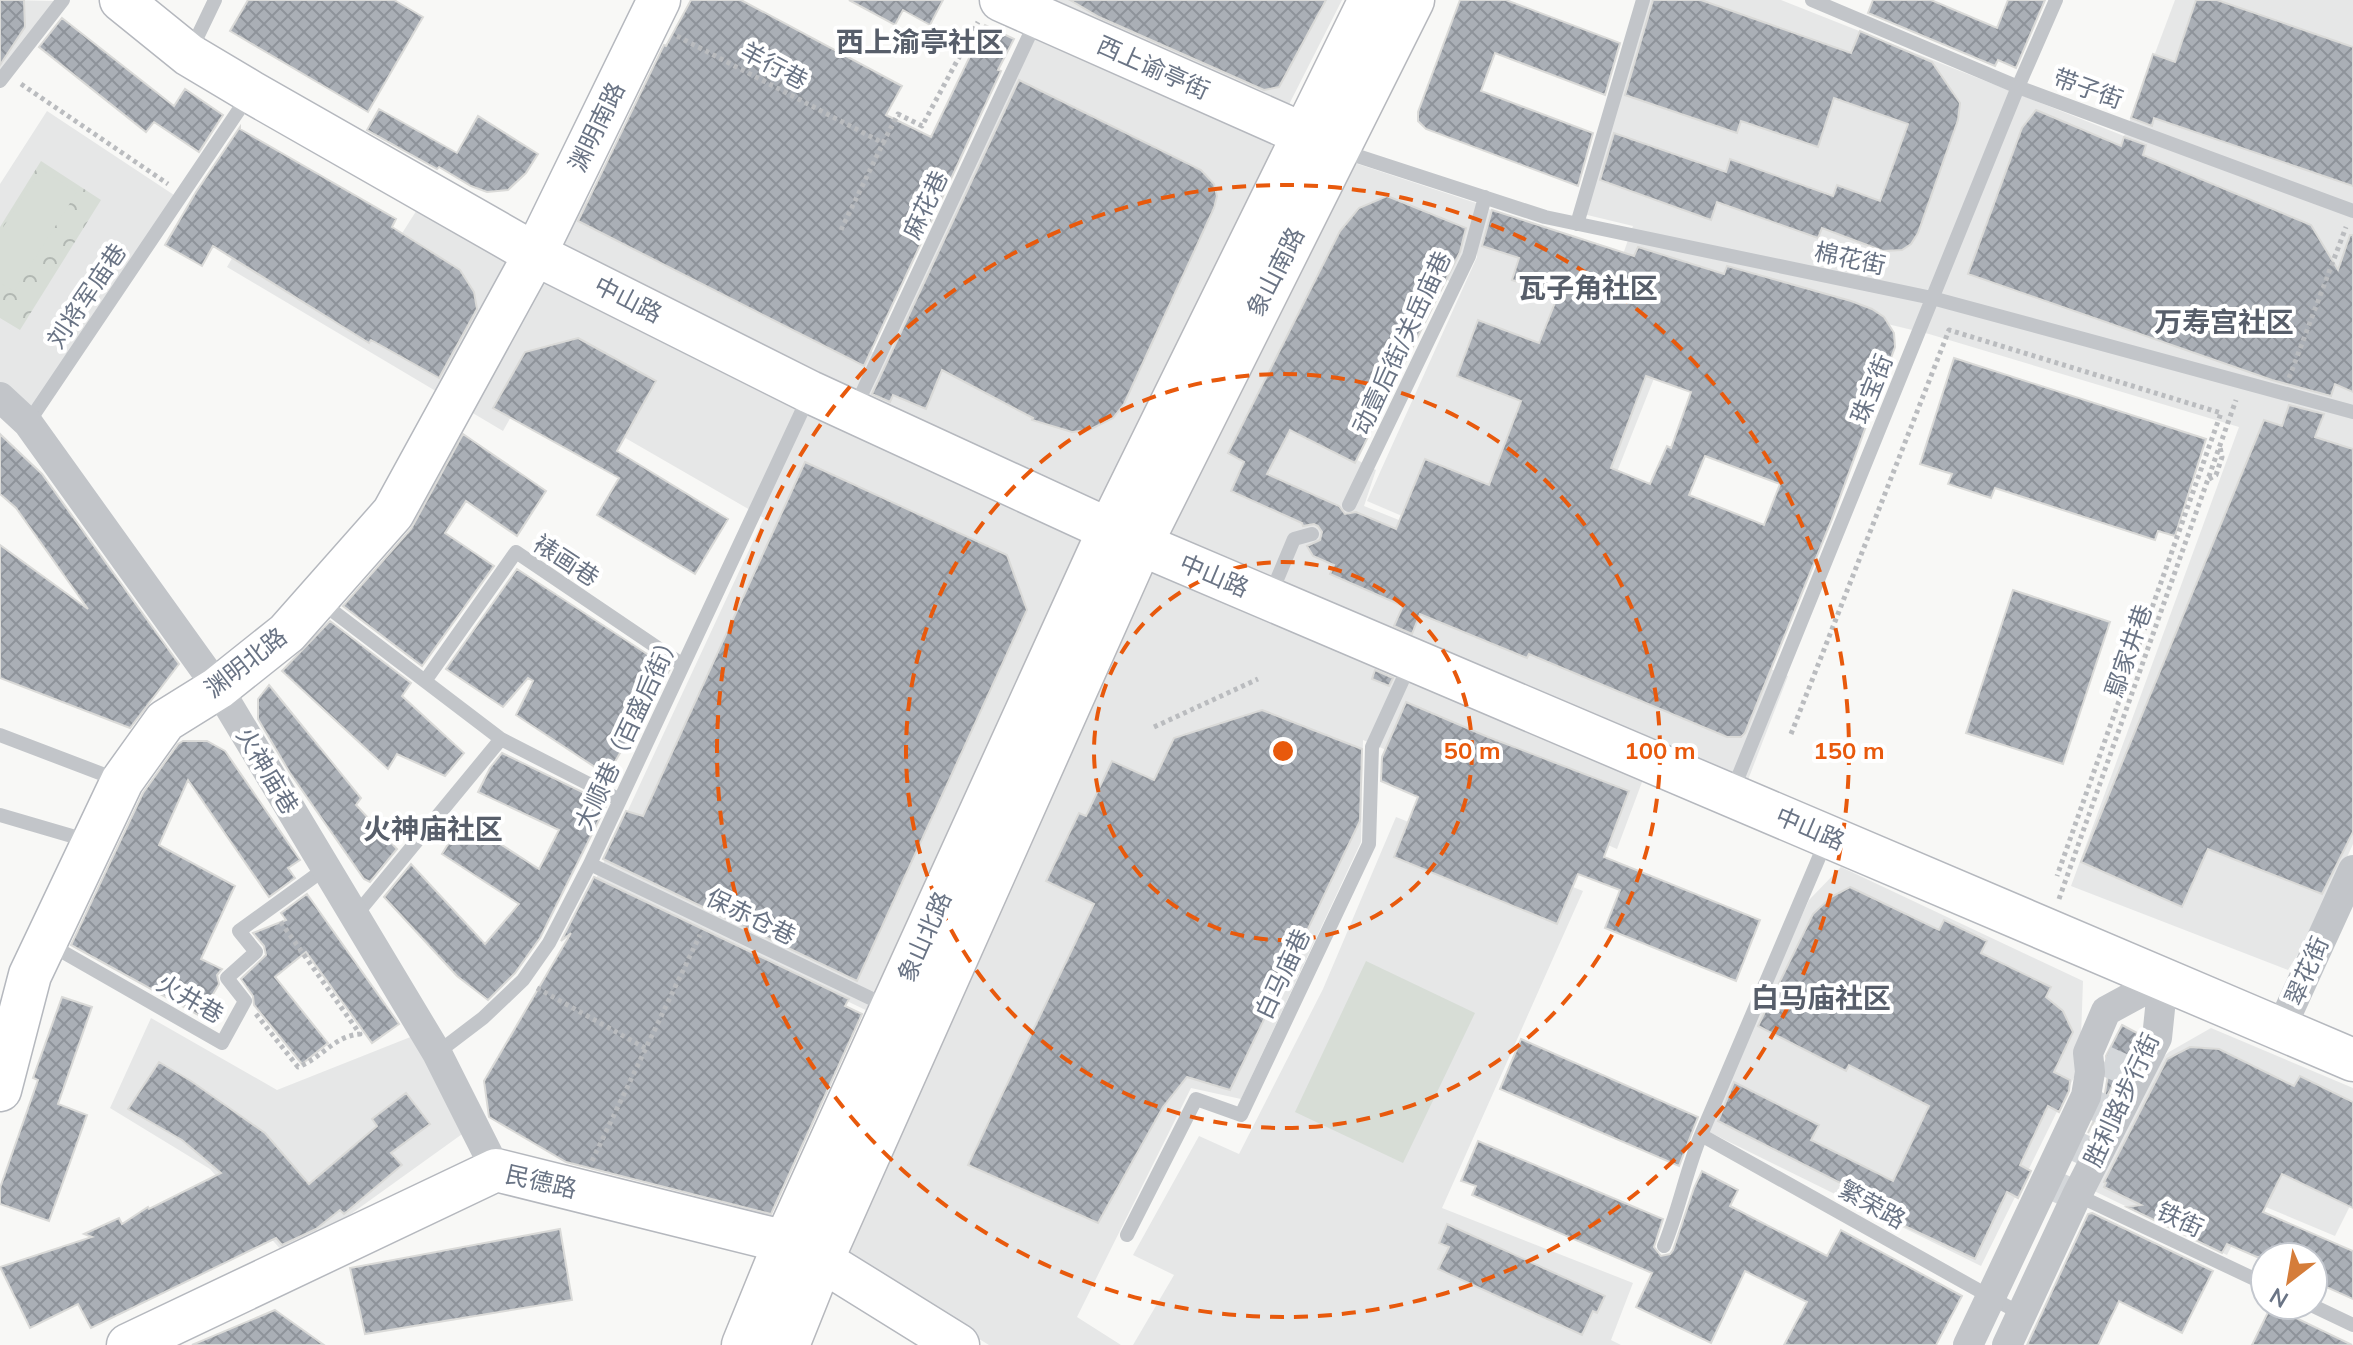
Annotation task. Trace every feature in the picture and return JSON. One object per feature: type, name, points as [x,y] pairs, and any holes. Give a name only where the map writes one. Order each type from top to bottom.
[{"type":"main road","name":"中山路","points":[[121,0],[189,55],[535,254],[810,392],[1125,537],[2353,1060]]},
{"type":"main road","name":"象山南路","points":[[1321,142],[1371,0]]},
{"type":"main road","name":"象山南路","points":[[1125,537],[1321,142],[1412,0]]},
{"type":"main road","name":"西上谕亭街","points":[[1017,8],[1321,142]]},
{"type":"main road","name":"渊明南路","points":[[535,254],[654,10]]},
{"type":"main road","name":"渊明北路","points":[[0,1090],[17,1000],[122,781],[165,721],[218,688],[287,633],[393,513],[535,254]]},
{"type":"main road","name":"象山北路","points":[[787,1345],[804,1251],[892,1009],[1125,537]]},
{"type":"main road","name":"象山北路","points":[[744,1345],[804,1251],[1125,537]]},
{"type":"main road","name":"民德路","points":[[129,1345],[496,1170],[804,1251],[958,1345]]},
{"type":"street","name":"火神庙巷","points":[[0,397],[28,423],[218,688],[437,1053],[496,1170]]},
{"type":"street","name":"翠花街","points":[[2281,1028],[2353,870]]},
{"type":"street","name":"胜利路步行街","points":[[2007,1345],[2077,1195],[2157,1038],[2163,980]]},
{"type":"street","name":"胜利路步行街","points":[[1968,1345],[2086,1096],[2090,1072],[2088,1053],[2106,1011],[2163,980]]},
{"type":"lane","points":[[3,78],[63,0]]},
{"type":"lane","points":[[189,55],[215,0]]},
{"type":"lane","points":[[1577,224],[1643,0]]},
{"type":"lane","name":"带子街","points":[[1812,0],[2018,87],[2352,211]]},
{"type":"lane","name":"珠宝街","points":[[1731,796],[2056,0]]},
{"type":"lane","name":"麻花巷","points":[[854,412],[1017,8]]},
{"type":"lane","name":"刘将军庙巷","points":[[28,423],[251,92]]},
{"type":"lane","name":"棉花街","points":[[1321,142],[1545,217],[1932,298],[2353,412]]},
{"type":"lane","name":"动壹后街/关岳庙巷","points":[[1349,505],[1469,256],[1485,197]]},
{"type":"lane","name":"大顺巷（百盛后街）","points":[[437,1053],[483,1018],[523,980],[549,943],[590,864],[810,392]]},
{"type":"lane","points":[[1269,599],[1294,539],[1312,534]]},
{"type":"lane","name":"裱画巷","points":[[425,681],[516,552],[683,665]]},
{"type":"lane","points":[[317,599],[501,739],[620,800]]},
{"type":"lane","name":"白马庙巷","points":[[1127,1235],[1196,1099],[1241,1115],[1369,844],[1372,747],[1412,660]]},
{"type":"lane","points":[[0,735],[122,781]]},
{"type":"lane","points":[[355,916],[501,739]]},
{"type":"lane","points":[[0,815],[93,842]]},
{"type":"lane","points":[[1664,1246],[1674,1222],[1685,1174],[1828,837]]},
{"type":"lane","name":"保赤仓巷","points":[[590,864],[892,1009]]},
{"type":"lane","name":"火井巷","points":[[45,942],[222,1043],[245,1001],[227,978],[256,952],[239,931],[326,868]]},
{"type":"lane","name":"繁荣路","points":[[1701,1135],[2021,1314]]},
{"type":"lane","name":"铁街","points":[[2077,1195],[2249,1276]]},
{"type":"lane","points":[[2329,1314],[2353,1325]]},
{"type":"path","points":[[841,230],[898,114],[922,126],[1017,8]]},
{"type":"path","name":"羊行巷","points":[[654,10],[883,143]]},
{"type":"path","points":[[3,78],[182,194]]},
{"type":"path","points":[[2283,394],[2352,211]]},
{"type":"path","points":[[1791,734],[1949,330],[2221,413],[2057,876]]},
{"type":"path","name":"鄢家井巷","points":[[2048,931],[2242,382]]},
{"type":"path","points":[[1154,727],[1258,679]]},
{"type":"path","points":[[245,1001],[298,1067],[315,1061],[334,1043],[360,1034],[271,908]]},
{"type":"path","points":[[578,1191],[707,920]]},
{"type":"path","points":[[523,980],[645,1048]]},
{"type":"shaded area","points":[[0,0],[54,1],[5,72],[0,69]]},
{"type":"shaded area","points":[[1040,0],[1342,0],[1273,136],[1479,204],[1465,254],[1451,282],[1387,250],[1299,429],[1376,470],[1364,506],[1788,676],[1736,811],[1645,774],[1617,849],[1363,740],[1361,842],[1241,1099],[1191,1088],[1077,1317],[1121,1345],[989,1345],[844,1257],[937,1044],[595,881],[764,518],[530,383],[503,431],[227,267],[266,200],[380,268],[420,205],[531,271],[570,191],[876,354]]},
{"type":"shaded area","points":[[1647,0],[1781,0],[2124,136],[2175,0],[2353,0],[2353,844],[2319,920],[2288,970],[2071,886],[2239,427],[1929,334],[1621,260],[1633,226],[1579,213]]},
{"type":"shaded area","points":[[47,111],[174,195],[29,413],[0,387],[0,184]]},
{"type":"shaded area","points":[[1489,209],[1614,250],[1592,318],[1668,343],[1596,525],[1472,546],[1367,501],[1477,257],[1477,245]]},
{"type":"shaded area","points":[[1396,817],[1583,891],[1442,1208],[1633,1283],[1611,1340],[1621,1345],[1133,1345],[1174,1275],[1133,1255],[1199,1136],[1239,1154],[1323,989]]},
{"type":"shaded area","points":[[1841,867],[2083,981],[2080,1065],[1981,1266],[1703,1129],[1809,900]]},
{"type":"shaded area","points":[[151,1018],[277,1090],[413,1036],[465,1132],[291,1257],[282,1251],[210,1169],[110,1108]]},
{"type":"shaded area","points":[[2211,1028],[2353,1088],[2353,1200],[2335,1236],[2254,1202],[2227,1255],[2090,1189],[2158,1062],[2169,1052]]},
{"type":"green space","points":[[41,161],[101,200],[20,330],[0,318],[0,227]]},
{"type":"green space","points":[[41,169],[77,192],[14,291],[0,283],[0,232]]},
{"type":"green space","points":[[1366,961],[1475,1013],[1403,1163],[1295,1112]]},
{"type":"building","points":[[0,0],[24,0],[25,27],[0,65]]},
{"type":"building","points":[[248,0],[394,0],[423,17],[368,112],[230,31]]},
{"type":"building","points":[[691,0],[741,0],[902,86],[886,115],[931,137],[985,25],[1014,39],[864,366],[578,221],[664,45]]},
{"type":"building","points":[[849,0],[943,0],[930,25],[903,10],[895,25]]},
{"type":"building","points":[[1070,0],[1326,0],[1279,87],[1264,90],[1099,17]]},
{"type":"building","points":[[1460,0],[1506,0],[1620,43],[1605,95],[1495,53],[1481,91],[1593,133],[1578,186],[1426,129],[1418,121],[1418,112]]},
{"type":"building","points":[[1653,0],[1701,0],[1851,53],[1860,31],[1932,62],[1960,103],[1958,120],[1918,233],[1911,244],[1902,250],[1883,251],[1822,228],[1818,238],[1717,202],[1711,220],[1600,180],[1614,133],[1726,172],[1730,159],[1833,196],[1837,185],[1880,201],[1908,124],[1834,98],[1818,147],[1741,121],[1737,133],[1625,95]]},
{"type":"building","points":[[1873,0],[1931,0],[1997,28],[2008,0],[2045,0],[2016,68],[1998,60],[1995,66],[1868,13]]},
{"type":"building","points":[[2196,0],[2217,0],[2353,47],[2353,186],[2154,118],[2152,126],[2131,118],[2153,54],[2175,62]]},
{"type":"building","points":[[62,18],[174,106],[185,89],[223,115],[199,152],[154,122],[146,132],[39,47]]},
{"type":"building","points":[[1019,80],[1201,170],[1214,184],[1217,196],[1124,404],[1113,418],[1089,430],[1072,432],[1032,420],[942,370],[926,409],[893,395],[890,402],[872,394]]},
{"type":"building","points":[[379,109],[457,153],[478,116],[538,154],[526,173],[508,190],[487,192],[439,167],[437,169],[367,130]]},
{"type":"building","points":[[2036,110],[2121,146],[2124,137],[2146,145],[2143,155],[2311,225],[2338,270],[2350,235],[2353,235],[2353,392],[2335,384],[2331,396],[2272,380],[1968,274],[2022,128]]},
{"type":"building","points":[[240,127],[396,219],[392,227],[460,270],[474,292],[477,309],[439,378],[371,340],[369,343],[213,246],[202,266],[165,245]]},
{"type":"building","points":[[1387,196],[1466,228],[1460,252],[1355,463],[1290,430],[1267,474],[1339,506],[1345,514],[1356,512],[1396,529],[1425,459],[1489,485],[1521,401],[1457,376],[1478,320],[1539,343],[1558,295],[1512,280],[1519,258],[1482,246],[1492,210],[1634,256],[1638,247],[1724,274],[1727,266],[1851,301],[1884,317],[1894,333],[1895,347],[1832,519],[1741,737],[1727,737],[1529,654],[1527,658],[1420,614],[1412,634],[1394,626],[1403,606],[1330,574],[1334,565],[1313,556],[1307,546],[1320,540],[1322,532],[1318,526],[1303,526],[1231,491],[1244,462],[1228,453],[1340,231],[1359,208]],"holes":[[[1646,376],[1691,392],[1671,448],[1667,446],[1650,484],[1611,468]],[[1705,456],[1780,484],[1764,525],[1689,495]]]},
{"type":"building","points":[[578,338],[656,381],[617,451],[728,519],[695,574],[597,515],[619,478],[493,408],[525,352]]},
{"type":"building","points":[[1954,358],[2206,439],[2175,536],[2158,531],[2155,540],[1995,488],[1991,498],[1948,484],[1952,474],[1920,464]]},
{"type":"building","points":[[2289,405],[2324,414],[2315,437],[2353,449],[2353,832],[2322,894],[2208,849],[2182,907],[2081,862],[2264,420],[2282,426]]},
{"type":"building","points":[[0,434],[42,474],[179,664],[130,728],[0,678],[0,545],[88,609],[16,508],[0,494]]},
{"type":"building","points":[[463,434],[546,491],[517,536],[466,501],[445,533],[494,566],[422,666],[343,606],[411,529]]},
{"type":"building","points":[[805,462],[1007,555],[1027,610],[857,981],[603,859],[626,811],[643,816]]},
{"type":"building","points":[[517,569],[670,669],[607,775],[516,715],[533,681],[528,678],[503,707],[446,669]]},
{"type":"building","points":[[2013,590],[2110,622],[2063,764],[1966,733]]},
{"type":"building","points":[[330,621],[411,683],[402,696],[464,753],[445,776],[397,754],[388,769],[282,671]]},
{"type":"building","points":[[1375,670],[1393,678],[1389,686],[1372,679]]},
{"type":"building","points":[[269,685],[361,798],[356,805],[397,849],[370,882],[364,879],[290,773],[258,719],[258,699]]},
{"type":"building","points":[[1406,702],[1629,791],[1604,857],[1760,920],[1736,981],[1605,928],[1620,890],[1578,874],[1557,924],[1394,857],[1418,797],[1381,781],[1382,757]]},
{"type":"building","points":[[1262,710],[1362,749],[1360,821],[1230,1090],[1187,1077],[1163,1107],[1098,1223],[968,1165],[1094,904],[1046,881],[1079,813],[1086,816],[1112,761],[1154,780],[1174,738]]},
{"type":"building","points":[[183,741],[207,741],[225,751],[300,860],[288,868],[295,878],[269,897],[188,780],[159,845],[235,886],[201,959],[222,969],[217,975],[219,984],[200,1016],[71,945],[143,793]]},
{"type":"building","points":[[502,753],[607,804],[540,938],[515,973],[488,1000],[457,976],[384,897],[411,864],[485,944],[519,904],[442,854],[463,820],[539,869],[559,830],[478,792]]},
{"type":"building","points":[[594,877],[849,999],[845,1006],[862,1014],[771,1214],[566,1162],[489,1117],[484,1081],[571,933],[561,941]]},
{"type":"building","points":[[1850,887],[1939,930],[1944,920],[1987,941],[1981,953],[2051,987],[2046,997],[2063,1011],[2073,1032],[2054,1072],[2070,1080],[2069,1091],[2059,1112],[2048,1106],[2020,1165],[2031,1171],[2018,1198],[2007,1192],[1975,1259],[1877,1213],[1882,1204],[1718,1121],[1734,1082],[1819,1125],[1811,1140],[1893,1181],[1929,1106],[1849,1065],[1846,1071],[1758,1026],[1813,914],[1831,897]]},
{"type":"building","points":[[307,894],[399,1024],[372,1043],[306,952],[275,977],[328,1043],[302,1064],[254,1005],[253,996],[241,979],[266,955],[264,946],[253,933],[286,920],[281,913]]},
{"type":"building","points":[[62,997],[92,1007],[58,1104],[87,1115],[49,1221],[0,1204],[0,1188],[38,1080],[33,1078]]},
{"type":"building","points":[[2122,1025],[2139,1034],[2088,1133],[2104,1099],[2108,1075],[2106,1056]]},
{"type":"building","points":[[1521,1039],[1698,1117],[1679,1166],[1500,1089]]},
{"type":"building","points":[[2190,1047],[2219,1049],[2294,1086],[2300,1076],[2353,1102],[2353,1208],[2282,1174],[2263,1212],[2353,1251],[2353,1299],[2329,1288],[2329,1241],[2249,1241],[2249,1254],[2227,1244],[2222,1253],[2127,1207],[2141,1205],[2104,1187],[2167,1059]]},
{"type":"building","points":[[159,1062],[265,1133],[309,1184],[377,1126],[372,1119],[406,1093],[430,1124],[391,1153],[402,1165],[344,1214],[340,1210],[316,1229],[282,1245],[276,1238],[91,1328],[78,1304],[30,1328],[0,1267],[92,1237],[84,1234],[119,1218],[122,1224],[148,1207],[221,1173],[182,1140],[128,1109]]},
{"type":"building","points":[[1478,1141],[1663,1219],[1654,1247],[1661,1256],[1673,1250],[1702,1171],[1738,1190],[1730,1206],[1827,1256],[1841,1230],[1962,1296],[1936,1345],[1784,1345],[1807,1302],[1745,1271],[1711,1343],[1636,1307],[1652,1273],[1472,1195],[1476,1186],[1461,1181]]},
{"type":"building","points":[[2092,1213],[2213,1271],[2182,1333],[2119,1301],[2098,1345],[2027,1345],[2088,1214]]},
{"type":"building","points":[[1447,1224],[1605,1296],[1597,1313],[1593,1311],[1582,1335],[1438,1269],[1449,1247],[1439,1243]]},
{"type":"building","points":[[560,1229],[572,1300],[365,1334],[350,1268]]},
{"type":"building","points":[[275,1310],[324,1345],[192,1345]]},
{"type":"building","points":[[2264,1321],[2302,1321],[2352,1345],[2252,1345]]},
{"type":"tunnel","points":[[2058,1204],[2130,1041]]},
{"type":"district","name":"西上渝亭社区","points":[[920,42]]},
{"type":"district","name":"瓦子角社区","points":[[1588,288]]},
{"type":"district","name":"万寿宫社区","points":[[2224,322]]},
{"type":"district","name":"火神庙社区","points":[[433,829]]},
{"type":"district","name":"白马庙社区","points":[[1821,998]]}]
